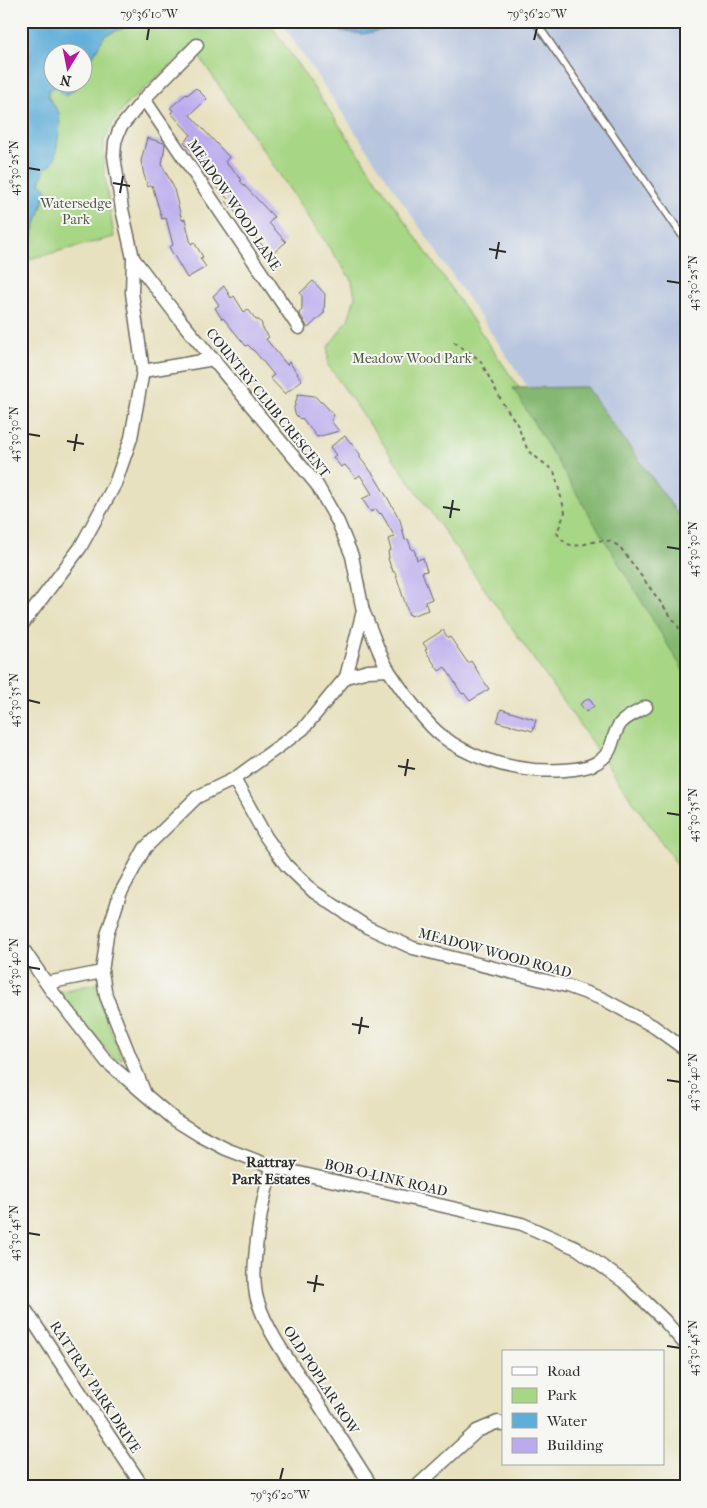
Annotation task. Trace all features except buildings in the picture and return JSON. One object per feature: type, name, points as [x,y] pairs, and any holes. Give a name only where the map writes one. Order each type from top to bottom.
[{"type":"street","points":[[21,626],[80,548],[115,484],[131,438],[143,371],[132,293],[133,258],[122,209],[114,156],[115,142],[120,128],[144,99],[197,45]]},
{"type":"street","name":"MEADOW WOOD LANE","points":[[144,99],[299,328]]},
{"type":"street","name":"COUNTRY CLUB CRESCENT","points":[[133,258],[181,321],[317,485],[338,522],[352,556],[363,611],[346,677],[303,729],[234,779],[196,797],[145,848],[120,894],[107,935],[102,972],[106,996],[145,1094]]},
{"type":"street","points":[[143,371],[214,359]]},
{"type":"street","points":[[363,611],[388,670],[427,722],[456,747],[496,763],[518,769],[567,770],[593,765],[608,754],[620,723],[646,707]]},
{"type":"street","points":[[346,677],[368,671],[388,670]]},
{"type":"street","name":"MEADOW WOOD ROAD","points":[[234,779],[266,837],[286,865],[314,892],[367,927],[413,948],[566,986],[604,999],[653,1026],[686,1050]]},
{"type":"street","name":"BOB-O-LINK ROAD","points":[[21,946],[51,990],[107,1062],[175,1120],[199,1135],[226,1149],[273,1167],[522,1224],[578,1249],[627,1284],[664,1320],[686,1345]]},
{"type":"street","points":[[47,983],[102,972]]},
{"type":"street","name":"OLD POPLAR ROW","points":[[273,1167],[268,1180],[259,1226],[255,1265],[257,1297],[275,1340],[372,1487]]},
{"type":"street","name":"RATTRAY PARK DRIVE","points":[[21,1303],[143,1487]]},
{"type":"street","points":[[416,1487],[477,1431],[498,1422],[502,1424]]},
{"type":"lane","points":[[535,21],[686,241]]},
{"type":"path","points":[[454,342],[480,360],[502,402],[517,424],[528,451],[554,472],[565,512],[557,533],[562,542],[573,545],[609,541],[620,547],[678,626],[686,645]]},
{"type":"shaded area","points":[[280,21],[686,21],[686,621],[398,195]]},
{"type":"green space","name":"Meadow Wood Park","points":[[142,21],[268,21],[686,632],[686,877],[328,365],[328,347],[348,320],[355,297],[352,281],[192,46],[128,103],[113,123],[104,141],[104,171],[114,237],[25,260],[47,189],[40,183],[45,168],[51,165],[59,113],[48,96],[49,92],[61,92],[65,96],[71,92],[92,92],[92,57],[105,35]]},
{"type":"green space","points":[[586,387],[686,525],[686,675],[513,388]]},
{"type":"green space","points":[[94,984],[98,985],[101,1006],[122,1059],[114,1058],[58,992]]},
{"type":"water","points":[[21,21],[142,21],[105,35],[92,57],[92,42],[42,42],[42,92],[49,92],[48,96],[59,113],[60,126],[55,158],[51,165],[45,168],[40,183],[47,189],[21,272]]},
{"type":"water","points":[[330,21],[410,21],[397,27],[363,34],[332,30]]},
{"type":"water","points":[[61,92],[71,92],[65,96]]},
{"type":"district","name":"Rattray Park Estates","points":[[271,1170]]},
{"type":"park label","name":"Watersedge Park","points":[[76,212]]}]
